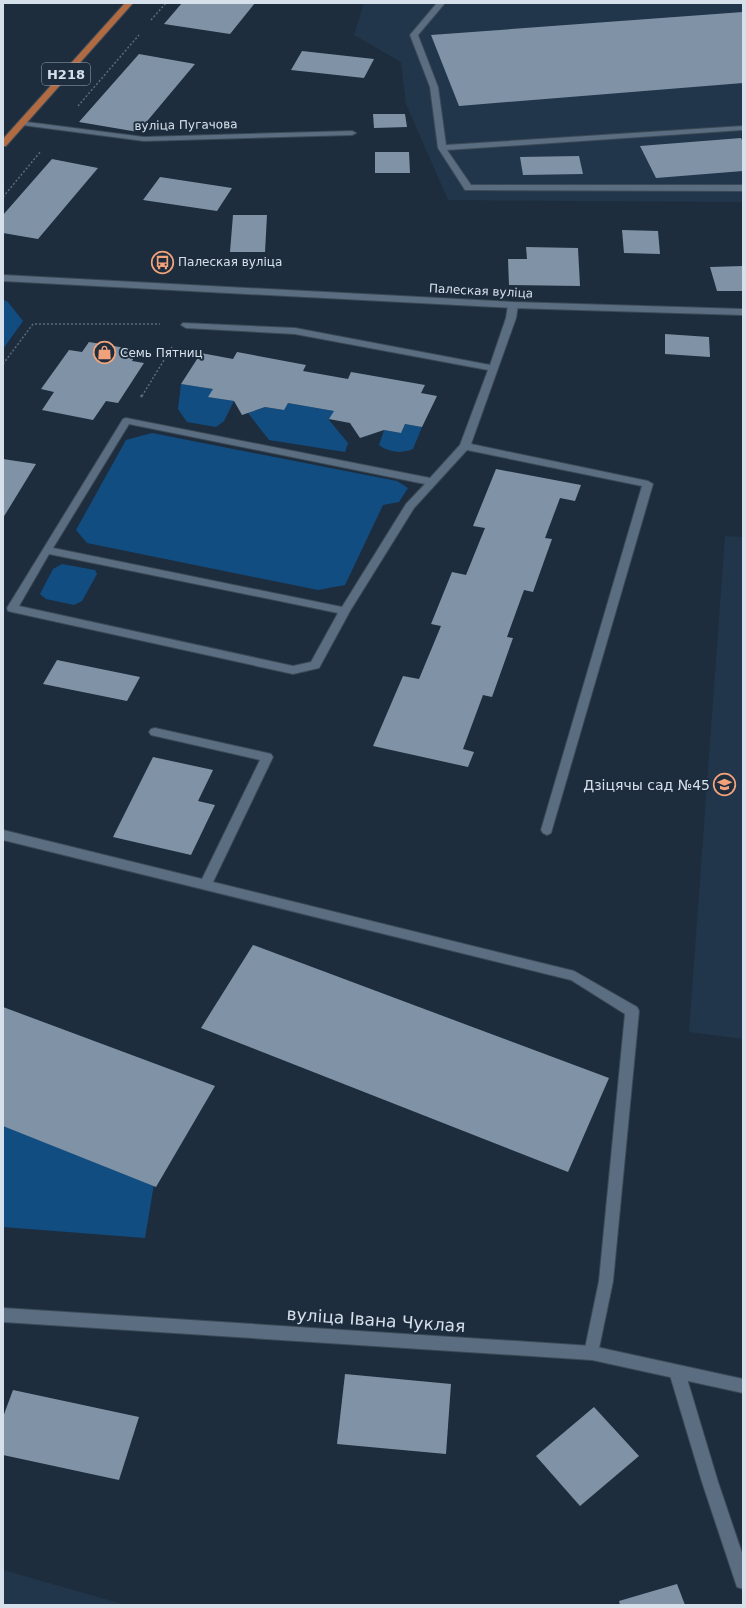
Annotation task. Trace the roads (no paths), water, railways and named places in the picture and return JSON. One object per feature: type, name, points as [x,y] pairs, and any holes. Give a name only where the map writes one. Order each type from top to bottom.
[{"type":"main road","name":"Н218","points":[[3,144],[129,3]]},
{"type":"street","points":[[441,3],[414,35],[434,87],[442,148],[468,188],[743,188]]},
{"type":"street","name":"вуліца Пугачова","points":[[22,123],[58,129],[144,139],[352,133]]},
{"type":"street","points":[[442,148],[743,128]]},
{"type":"street","name":"Палеская вуліца","points":[[3,278],[513,305],[743,312]]},
{"type":"street","points":[[432,482],[126,421],[12,608],[293,670],[315,665],[345,611],[410,506],[432,482],[465,446],[511,318],[513,305]]},
{"type":"street","points":[[186,325],[295,331],[493,368]]},
{"type":"street","points":[[465,446],[648,484],[547,830]]},
{"type":"street","points":[[46,550],[345,611]]},
{"type":"street","points":[[155,732],[267,757],[205,885]]},
{"type":"street","points":[[3,835],[574,976],[632,1011],[606,1281],[592,1353]]},
{"type":"street","name":"вуліца Івана Чуклая","points":[[3,1315],[592,1353],[743,1386]]},
{"type":"street","points":[[677,1372],[710,1482],[743,1581]]},
{"type":"place","name":"Палеская вуліца","points":[[162,262]]},
{"type":"place","name":"Семь Пятниц","points":[[105,353]]},
{"type":"place","name":"Дзіцячы сад №45","points":[[725,785]]}]
